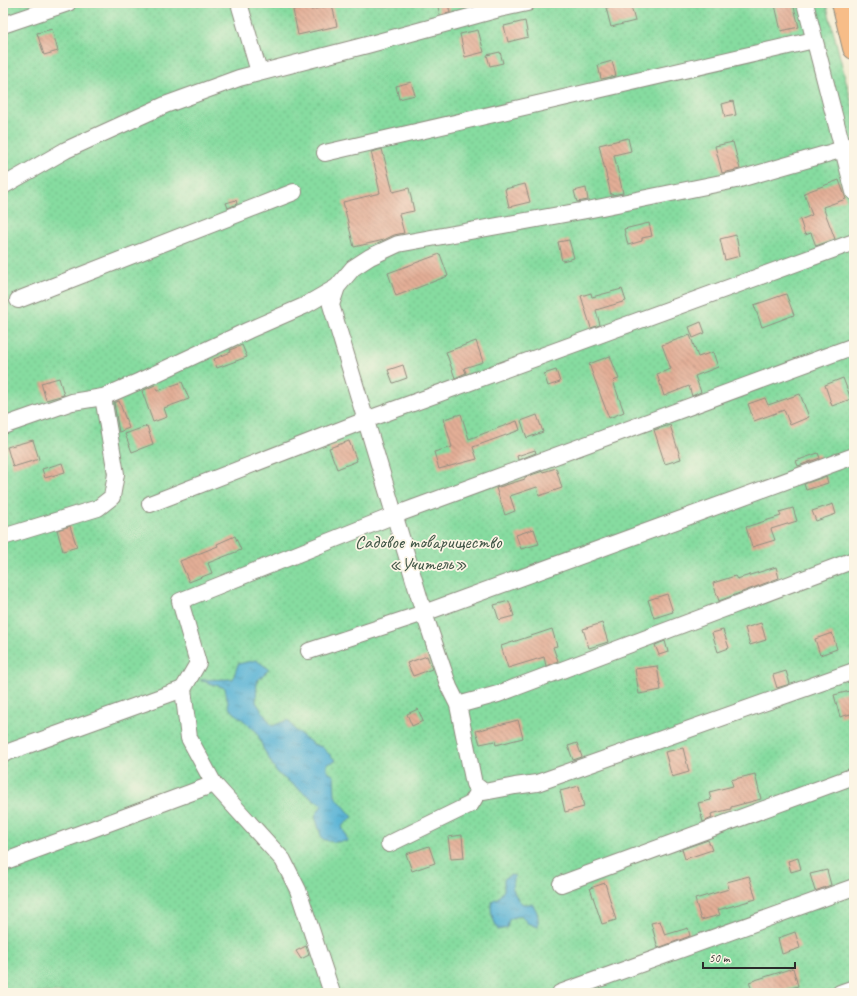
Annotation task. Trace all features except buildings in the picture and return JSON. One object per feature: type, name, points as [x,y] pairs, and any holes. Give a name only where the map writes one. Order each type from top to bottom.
[{"type":"highway","points":[[843,3],[854,48]]},
{"type":"street","points":[[3,25],[68,3]]},
{"type":"street","points":[[240,3],[259,72]]},
{"type":"street","points":[[3,186],[66,150],[165,105],[239,78],[499,9],[527,3]]},
{"type":"street","points":[[805,3],[814,40],[848,147],[854,192]]},
{"type":"street","points":[[325,153],[814,40]]},
{"type":"street","points":[[848,147],[736,180],[592,209],[398,244],[370,257],[353,268],[337,287],[330,305],[424,613],[449,687],[458,705],[474,784],[484,792],[537,783],[854,671]]},
{"type":"street","points":[[18,300],[294,192]]},
{"type":"street","points":[[150,504],[366,420],[854,242]]},
{"type":"street","points":[[3,426],[72,402],[102,397],[304,306],[337,287]]},
{"type":"street","points":[[332,993],[298,890],[283,860],[214,784],[189,738],[183,689],[198,663],[180,601],[395,515],[854,346]]},
{"type":"street","points":[[3,537],[98,508],[112,497],[116,474],[102,397]]},
{"type":"street","points":[[310,652],[424,613],[854,456]]},
{"type":"street","points":[[458,705],[498,694],[854,560]]},
{"type":"street","points":[[3,754],[183,689]]},
{"type":"street","points":[[561,884],[854,776]]},
{"type":"street","points":[[3,862],[214,784]]},
{"type":"street","points":[[389,844],[471,804],[480,789]]},
{"type":"street","points":[[560,993],[854,887]]},
{"type":"street","points":[[840,993],[854,988]]},
{"type":"green space","name":"Садовое товарищество «Учитель»","points":[[3,3],[826,3],[854,112],[854,993],[3,993]]},
{"type":"water","points":[[256,660],[269,669],[257,681],[256,702],[272,726],[288,720],[296,731],[313,744],[322,747],[336,761],[327,764],[327,771],[334,776],[335,796],[353,817],[342,826],[348,841],[333,842],[322,839],[315,816],[322,805],[277,773],[263,748],[257,732],[229,708],[225,688],[200,680],[233,679],[238,664]]},
{"type":"water","points":[[510,875],[515,876],[512,887],[518,900],[523,904],[532,904],[536,909],[538,927],[527,923],[521,915],[509,919],[507,928],[498,930],[491,905],[492,901],[499,897],[504,890],[504,879]]}]
